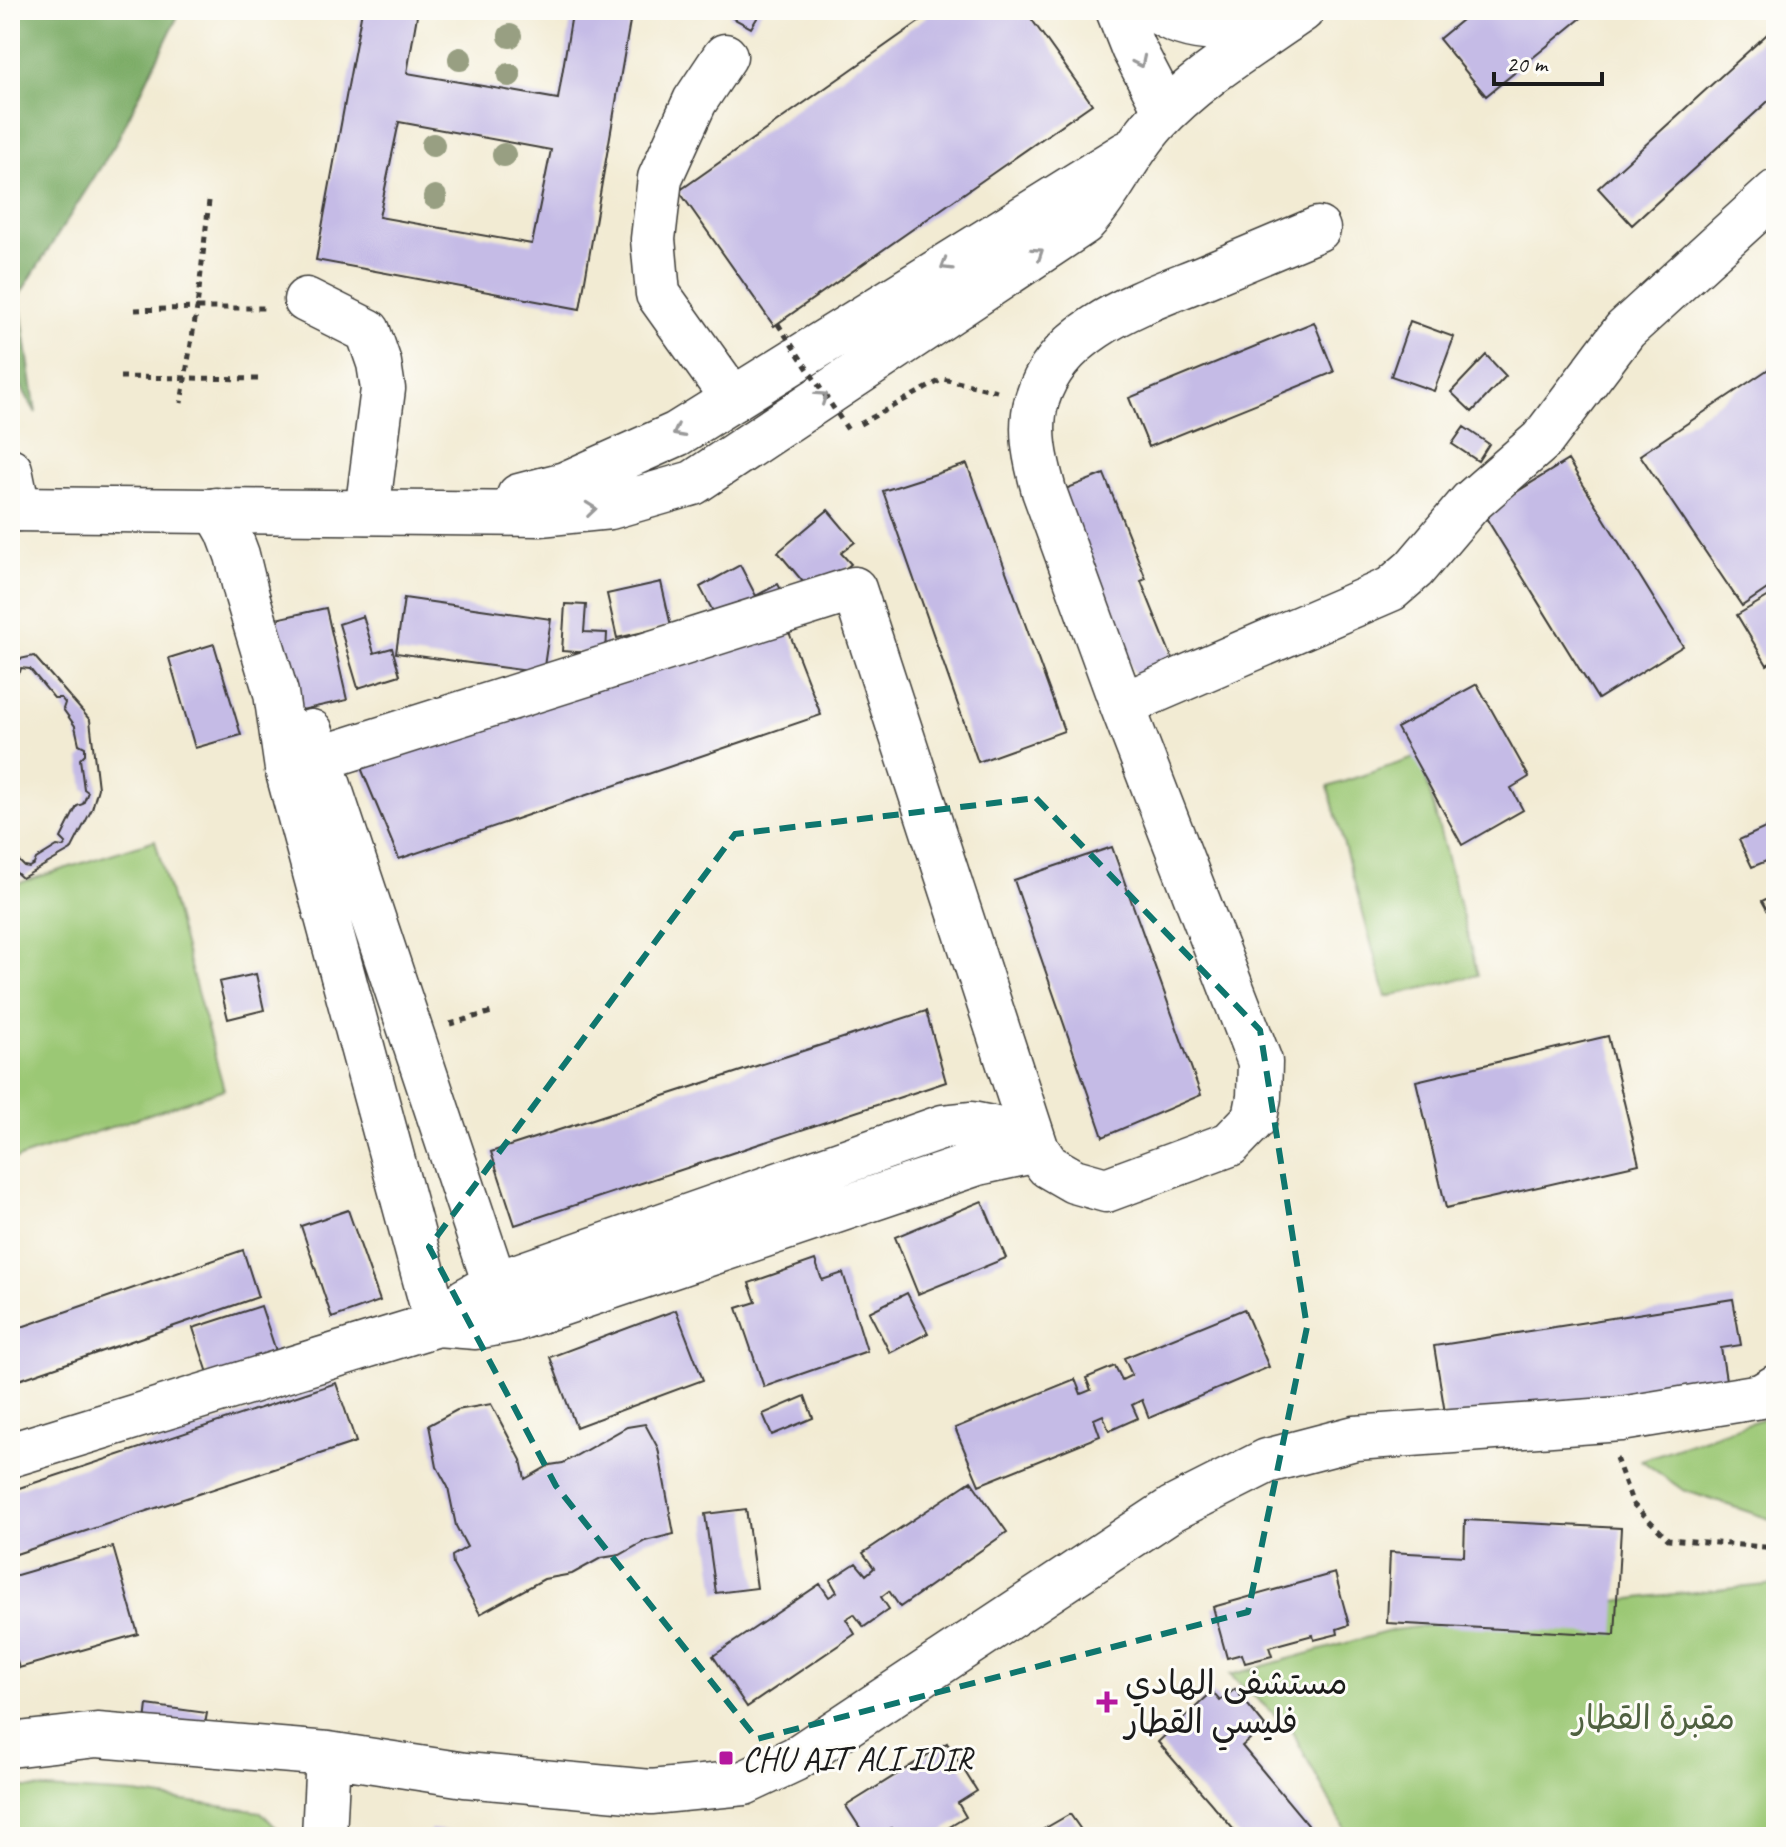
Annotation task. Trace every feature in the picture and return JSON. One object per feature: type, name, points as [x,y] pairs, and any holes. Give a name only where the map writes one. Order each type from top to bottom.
[{"type":"main road","points":[[1118,10],[1133,48],[1166,111]]},
{"type":"main road","points":[[1156,10],[1188,26],[1222,30],[1294,15]]},
{"type":"main road","points":[[13,496],[216,510],[540,514],[610,507],[693,483],[1083,223],[1109,190],[1132,151],[1166,111],[1294,15]]},
{"type":"main road","points":[[725,56],[695,101],[660,178],[653,239],[658,294],[733,399]]},
{"type":"main road","points":[[458,513],[565,484],[677,434],[1132,151]]},
{"type":"main road","points":[[1558,422],[1605,322],[1624,300],[1776,165]]},
{"type":"main road","points":[[1122,705],[1391,589],[1414,569],[1471,502],[1522,459],[1558,422],[1605,353],[1625,330],[1776,192]]},
{"type":"main road","points":[[304,764],[854,589],[1037,1150],[1048,1166],[1074,1181],[1106,1190],[1230,1144],[1255,1118],[1260,1062],[1122,705],[1044,491],[1035,459],[1034,426],[1037,400],[1051,369],[1066,351],[1103,323],[1126,309],[1318,229]]},
{"type":"main road","points":[[286,304],[368,331],[379,363],[383,389],[367,512]]},
{"type":"main road","points":[[216,510],[237,555],[276,693],[495,1284]]},
{"type":"main road","points":[[267,510],[257,564],[437,1324]]},
{"type":"main road","points":[[437,1324],[466,1300],[495,1284],[943,1127],[972,1124],[992,1128],[1037,1150]]},
{"type":"main road","points":[[10,1455],[437,1324],[476,1327],[513,1320],[978,1163],[1037,1150]]},
{"type":"main road","points":[[10,1745],[97,1735],[328,1754],[465,1775],[651,1792],[744,1783],[795,1759],[1172,1509],[1267,1461],[1355,1438],[1621,1419],[1761,1396],[1776,1387]]},
{"type":"main road","points":[[324,1837],[328,1754]]},
{"type":"path","points":[[181,403],[197,308],[209,201]]},
{"type":"path","points":[[135,310],[286,304]]},
{"type":"path","points":[[778,324],[848,430],[943,379],[1037,400]]},
{"type":"path","points":[[120,377],[258,379]]},
{"type":"path","points":[[1633,1504],[1668,1539],[1776,1548]]},
{"type":"highlighted area","points":[[1036,798],[1260,1030],[1307,1327],[1248,1612],[757,1739],[556,1486],[429,1247],[735,834]]},
{"type":"green space","points":[[10,10],[181,10],[116,143],[19,296],[36,413],[10,367]]},
{"type":"green space","points":[[1420,756],[1478,975],[1386,997],[1328,787]]},
{"type":"green space","points":[[155,840],[224,1089],[10,1161],[10,886]]},
{"type":"green space","points":[[1776,1414],[1776,1521],[1683,1490],[1641,1460]]},
{"type":"green space","name":"مقبرة القطار","points":[[1776,1584],[1776,1837],[1349,1837],[1291,1729],[1230,1675],[1394,1630],[1654,1596]]},
{"type":"green space","points":[[10,1787],[135,1794],[261,1812],[285,1837],[10,1837]]},
{"type":"building","points":[[362,10],[418,10],[407,73],[558,99],[572,14],[560,10],[632,10],[580,309],[316,260]],"holes":[[[399,122],[551,150],[532,244],[379,217]]]},
{"type":"building","points":[[733,10],[762,10],[751,28],[729,16]]},
{"type":"building","points":[[936,10],[1025,10],[1092,104],[774,326],[679,191]]},
{"type":"building","points":[[1474,10],[1591,10],[1486,96],[1439,39]]},
{"type":"building","points":[[1776,26],[1776,94],[1632,225],[1598,188]]},
{"type":"building","points":[[1410,321],[1454,337],[1434,391],[1391,376]]},
{"type":"building","points":[[1314,322],[1334,372],[1149,447],[1129,398]]},
{"type":"building","points":[[1486,355],[1506,376],[1472,412],[1451,392]]},
{"type":"building","points":[[1776,364],[1776,583],[1742,606],[1640,455]]},
{"type":"building","points":[[1464,427],[1489,444],[1478,461],[1452,444]]},
{"type":"building","points":[[1568,460],[1683,646],[1598,699],[1483,513]]},
{"type":"building","points":[[967,464],[1064,731],[978,762],[883,491]]},
{"type":"building","points":[[1104,474],[1146,579],[1141,581],[1176,668],[1138,683],[1060,491]]},
{"type":"building","points":[[828,510],[855,542],[841,553],[851,564],[814,595],[778,552]]},
{"type":"building","points":[[740,565],[756,596],[778,584],[787,601],[725,634],[700,587]]},
{"type":"building","points":[[661,582],[671,626],[617,638],[607,594]]},
{"type":"building","points":[[1776,592],[1776,659],[1767,665],[1737,615]]},
{"type":"building","points":[[404,598],[551,619],[543,673],[396,653]]},
{"type":"building","points":[[565,604],[586,605],[584,632],[607,633],[606,654],[562,651]]},
{"type":"building","points":[[326,608],[347,700],[297,711],[276,619]]},
{"type":"building","points":[[363,616],[374,653],[392,648],[400,675],[358,688],[339,624]]},
{"type":"building","points":[[787,627],[821,715],[399,859],[359,763]]},
{"type":"building","points":[[214,644],[241,735],[195,748],[169,658]]},
{"type":"building","points":[[34,656],[90,720],[98,788],[92,809],[71,850],[22,878],[10,867],[10,852],[29,867],[57,846],[63,847],[66,843],[61,838],[88,792],[84,789],[80,759],[85,754],[85,747],[79,744],[75,726],[63,709],[65,703],[61,698],[54,698],[30,669],[21,668],[20,672],[10,674],[10,661]]},
{"type":"building","points":[[1477,684],[1529,777],[1511,788],[1523,810],[1462,845],[1397,728]]},
{"type":"building","points":[[1774,824],[1776,857],[1752,867],[1739,840]]},
{"type":"building","points":[[1112,847],[1201,1095],[1103,1137],[1014,880]]},
{"type":"building","points":[[1776,894],[1776,926],[1762,901]]},
{"type":"building","points":[[256,974],[264,1010],[228,1019],[219,982]]},
{"type":"building","points":[[926,1011],[946,1082],[515,1225],[491,1152]]},
{"type":"building","points":[[1608,1036],[1639,1164],[1446,1208],[1416,1081]]},
{"type":"building","points":[[982,1201],[1006,1258],[918,1294],[895,1237]]},
{"type":"building","points":[[348,1210],[380,1301],[332,1318],[301,1226]]},
{"type":"building","points":[[243,1250],[258,1297],[10,1383],[10,1331]]},
{"type":"building","points":[[815,1260],[822,1280],[843,1273],[867,1351],[764,1387],[737,1308],[756,1302],[749,1283]]},
{"type":"building","points":[[907,1293],[928,1333],[890,1353],[869,1312]]},
{"type":"building","points":[[1733,1299],[1741,1345],[1721,1348],[1726,1380],[1447,1425],[1434,1346]]},
{"type":"building","points":[[261,1306],[281,1366],[213,1388],[193,1328]]},
{"type":"building","points":[[1244,1309],[1269,1367],[1149,1418],[1142,1400],[1132,1405],[1138,1418],[1109,1431],[1103,1415],[1094,1419],[1100,1436],[979,1485],[955,1428],[1075,1379],[1081,1394],[1091,1390],[1086,1378],[1115,1366],[1122,1380],[1132,1375],[1124,1358]]},
{"type":"building","points":[[676,1310],[703,1380],[576,1427],[550,1357]]},
{"type":"building","points":[[336,1383],[356,1442],[10,1556],[10,1491]]},
{"type":"building","points":[[805,1396],[813,1418],[772,1435],[763,1414]]},
{"type":"building","points":[[491,1404],[521,1460],[525,1479],[550,1465],[563,1463],[627,1427],[645,1424],[658,1448],[674,1534],[645,1541],[620,1555],[601,1558],[572,1574],[544,1579],[480,1614],[453,1565],[452,1556],[467,1547],[456,1526],[448,1487],[437,1467],[429,1425],[457,1410]]},
{"type":"building","points":[[971,1481],[1007,1532],[900,1607],[889,1591],[881,1597],[889,1609],[864,1627],[854,1614],[846,1619],[855,1634],[747,1707],[713,1656],[820,1584],[829,1597],[837,1592],[830,1580],[856,1563],[866,1575],[874,1568],[863,1553]]},
{"type":"building","points":[[746,1509],[757,1588],[716,1593],[705,1514]]},
{"type":"building","points":[[1465,1520],[1621,1528],[1615,1635],[1387,1623],[1390,1552],[1464,1556]]},
{"type":"building","points":[[113,1547],[138,1634],[19,1668],[10,1639],[10,1577]]},
{"type":"building","points":[[1335,1573],[1349,1625],[1337,1629],[1338,1634],[1314,1640],[1313,1635],[1269,1647],[1272,1656],[1245,1663],[1242,1654],[1227,1658],[1213,1607]]},
{"type":"building","points":[[1235,1689],[1265,1726],[1242,1746],[1318,1837],[1240,1837],[1158,1742],[1212,1692],[1220,1701]]},
{"type":"building","points":[[147,1705],[207,1713],[205,1724],[141,1756]]},
{"type":"building","points":[[947,1743],[977,1791],[958,1803],[966,1817],[933,1837],[897,1837],[891,1828],[876,1837],[866,1837],[846,1806]]},
{"type":"building","points":[[1070,1814],[1086,1837],[1030,1837]]},
{"type":"building","points":[[430,1829],[485,1835],[485,1837],[430,1837]]},
{"type":"place","name":"مستشفى الهادي فليسي القطار","points":[[1107,1702]]},
{"type":"place","name":"CHU AIT ALI IDIR","points":[[726,1758]]}]
